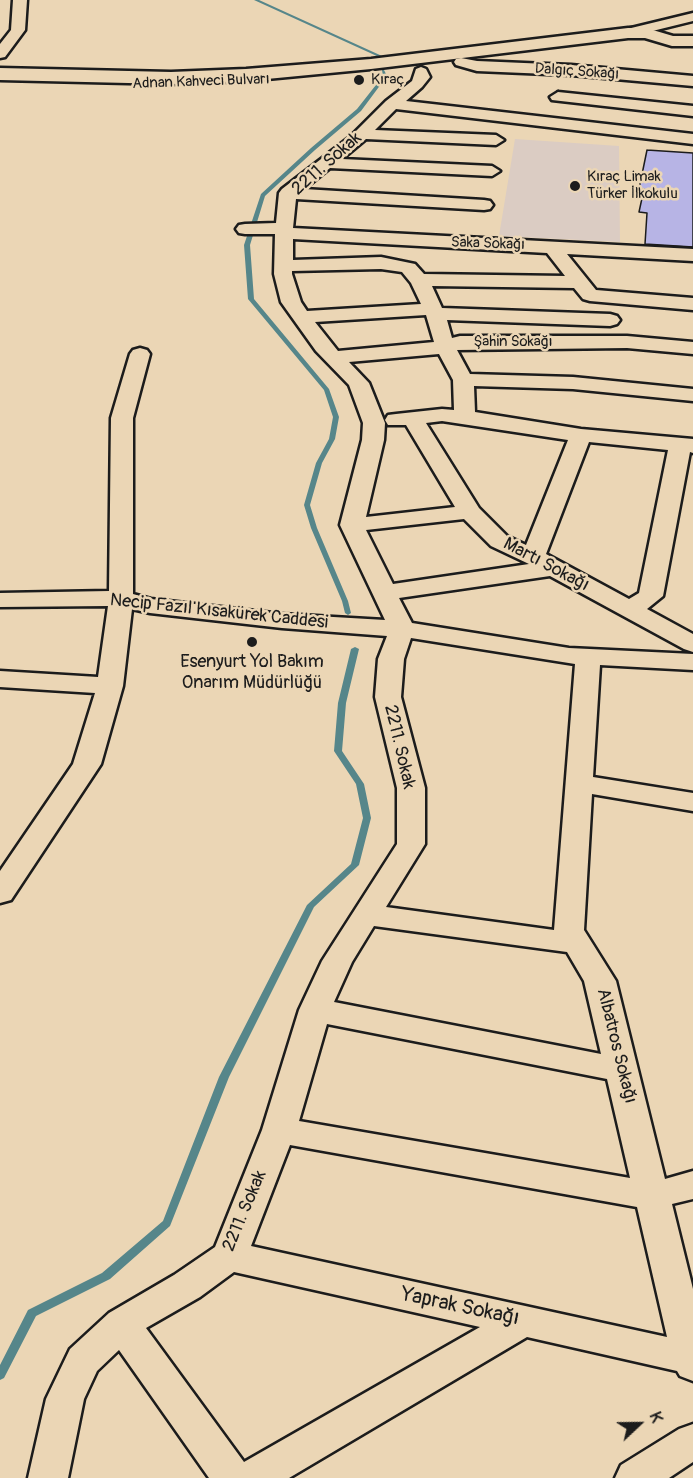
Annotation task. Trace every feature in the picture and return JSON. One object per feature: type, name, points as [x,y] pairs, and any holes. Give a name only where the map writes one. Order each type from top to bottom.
[{"type":"main road","points":[[0,74],[171,78],[246,75],[413,66],[529,44],[621,38],[634,49],[660,41],[693,41]]},
{"type":"main road","name":"Adnan Kahveci Bulvarı","points":[[0,83],[208,83],[461,62],[621,38]]},
{"type":"main road","points":[[660,41],[693,48]]},
{"type":"street","points":[[0,54],[18,30],[20,0]]},
{"type":"street","points":[[621,38],[693,19]]},
{"type":"street","points":[[660,41],[662,33],[693,19]]},
{"type":"street","name":"Dalgıç Sokağı","points":[[461,62],[477,66],[571,70],[693,81]]},
{"type":"street","name":"2211. Sokak","points":[[352,525],[373,440],[374,423],[359,382],[300,317],[291,302],[283,274],[279,230],[288,193],[362,134],[392,104],[417,84],[422,77],[413,66]]},
{"type":"street","points":[[544,123],[571,70]]},
{"type":"street","points":[[558,97],[693,111]]},
{"type":"street","points":[[392,104],[504,119],[693,139]]},
{"type":"street","points":[[483,244],[488,188],[496,140],[504,119]]},
{"type":"street","points":[[362,134],[496,140]]},
{"type":"street","points":[[325,163],[488,188]]},
{"type":"street","points":[[288,193],[488,188]]},
{"type":"street","name":"Saka Sokağı","points":[[245,229],[693,255]]},
{"type":"street","points":[[552,247],[627,342]]},
{"type":"street","points":[[284,266],[381,263],[408,268],[419,280],[434,311],[445,347],[463,380],[465,417]]},
{"type":"street","points":[[419,280],[585,288],[693,304]]},
{"type":"street","points":[[300,317],[434,311],[610,320]]},
{"type":"street","name":"Şahin Sokağı","points":[[334,357],[445,347],[460,342],[627,342],[693,348]]},
{"type":"street","points":[[0,893],[87,764],[110,686],[121,598],[122,418],[141,354]]},
{"type":"street","points":[[463,380],[573,383],[693,395]]},
{"type":"street","points":[[374,423],[442,416],[465,417],[581,435],[686,446],[651,596],[630,609]]},
{"type":"street","name":"Martı Sokağı","points":[[413,419],[470,512],[500,541],[693,644]]},
{"type":"street","points":[[383,593],[544,563],[581,435]]},
{"type":"street","points":[[402,629],[352,525],[470,512]]},
{"type":"street","name":"Necip Fazıl Kısakürek Caddesi","points":[[0,600],[121,598],[150,606],[282,621],[402,629],[588,657],[693,662]]},
{"type":"street","name":"2211. Sokak","points":[[48,1478],[65,1399],[82,1360],[122,1324],[187,1286],[229,1256],[279,1130],[315,1010],[337,961],[411,844],[411,788],[388,697],[391,659],[402,629]]},
{"type":"street","name":"Albatros Sokağı","points":[[588,657],[569,930],[600,981],[692,1362]]},
{"type":"street","points":[[0,679],[110,686]]},
{"type":"street","points":[[579,783],[693,802]]},
{"type":"street","points":[[366,915],[577,943]]},
{"type":"street","points":[[315,1010],[621,1070]]},
{"type":"street","points":[[279,1130],[652,1196],[693,1185]]},
{"type":"street","name":"Yaprak Sokağı","points":[[229,1256],[523,1321],[692,1362]]},
{"type":"street","points":[[253,1478],[523,1321]]},
{"type":"street","points":[[122,1324],[232,1478]]},
{"type":"street","points":[[635,1478],[693,1441]]},
{"type":"shaded area","points":[[515,139],[619,146],[620,242],[499,236]]},
{"type":"building","points":[[647,150],[693,153],[693,247],[645,244],[647,213],[639,212],[644,189],[639,189]]},
{"type":"waterway","points":[[256,0],[380,56]]},
{"type":"waterway","points":[[348,613],[307,505],[319,463],[332,439],[336,417],[327,390],[251,299],[247,245],[263,195],[359,110],[385,76],[383,71]]},
{"type":"waterway","points":[[0,1375],[32,1313],[106,1276],[167,1223],[224,1077],[311,905],[355,865],[367,818],[360,784],[338,751],[342,703],[355,649]]},
{"type":"place","name":"Kıraç","points":[[359,80]]},
{"type":"place","name":"Kıraç Limak Türker İlkokulu","points":[[575,186]]},
{"type":"place","name":"Esenyurt Yol Bakım Onarım Müdürlüğü","points":[[252,642]]}]
